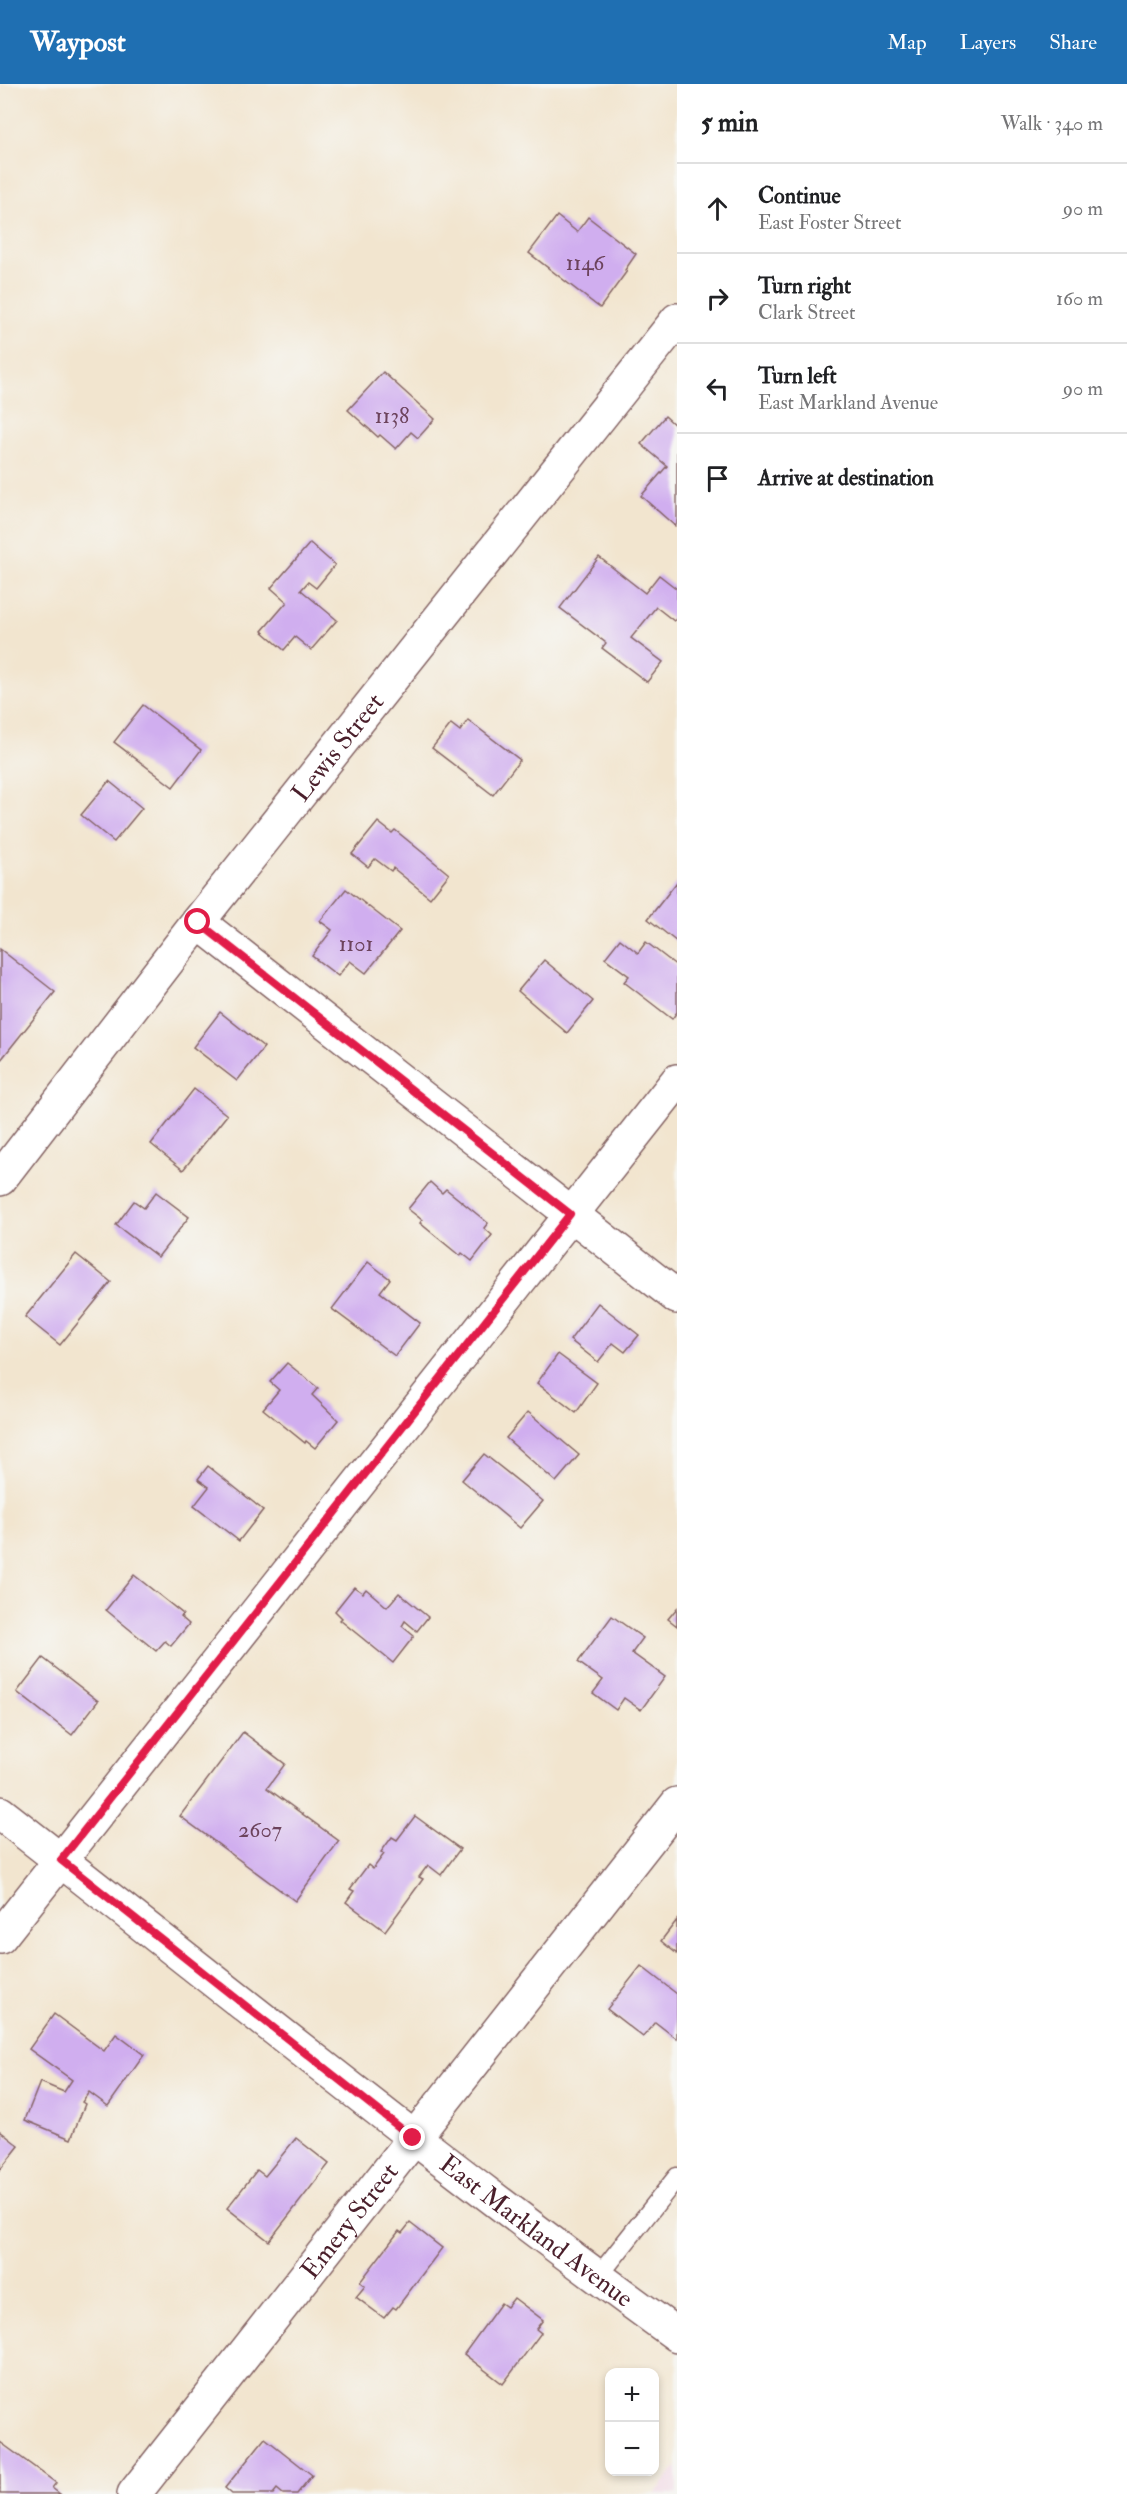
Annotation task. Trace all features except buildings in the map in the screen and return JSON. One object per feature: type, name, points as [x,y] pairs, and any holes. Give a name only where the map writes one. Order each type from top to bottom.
[{"type":"street","name":"Lewis Street","points":[[0,1179],[198,922],[677,320]]},
{"type":"street","points":[[198,922],[677,1297]]},
{"type":"street","points":[[0,1937],[677,1081]]},
{"type":"street","name":"Emery Street","points":[[134,2494],[677,1804]]},
{"type":"street","name":"East Markland Avenue","points":[[0,1813],[413,2138],[597,2278],[677,2335]]},
{"type":"lane","points":[[597,2278],[677,2177]]},
{"type":"shaded area","points":[[677,2466],[677,2494],[655,2494]]},
{"type":"route","points":[[198,922],[570,1214],[61,1860],[413,2138]]}]
